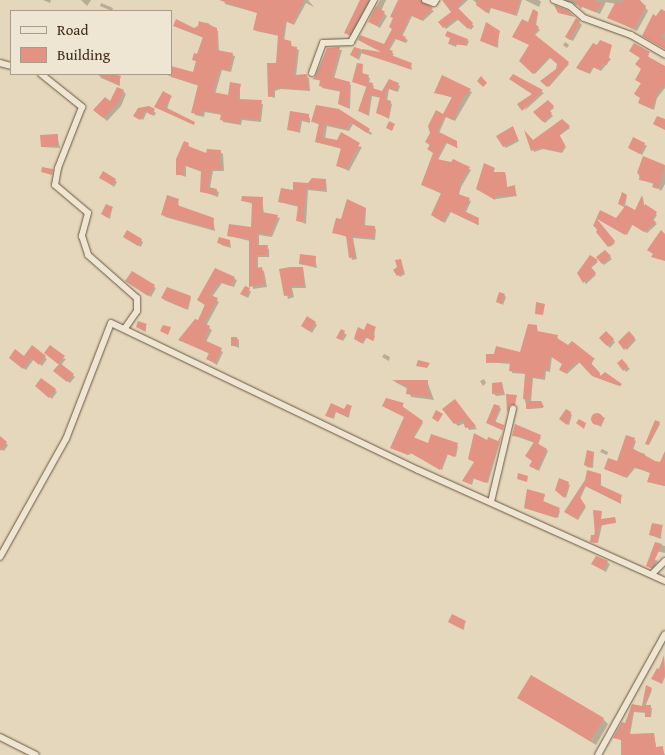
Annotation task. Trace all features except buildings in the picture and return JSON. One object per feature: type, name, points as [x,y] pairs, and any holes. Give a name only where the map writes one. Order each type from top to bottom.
[{"type":"street","points":[[312,73],[323,43],[350,42],[374,0]]},
{"type":"street","points":[[425,0],[434,3],[436,0]]},
{"type":"street","points":[[554,0],[570,6],[584,18],[631,35],[665,55]]},
{"type":"street","points":[[42,75],[82,107],[58,168],[56,185],[87,210],[82,236],[88,255],[137,298],[137,310],[125,328]]},
{"type":"street","points":[[0,557],[66,439],[107,327],[111,323],[125,328],[418,470],[653,573],[665,581]]},
{"type":"street","points":[[491,502],[513,409]]},
{"type":"street","points":[[653,573],[665,562]]},
{"type":"street","points":[[598,755],[665,634]]},
{"type":"street","points":[[0,737],[36,755]]}]
